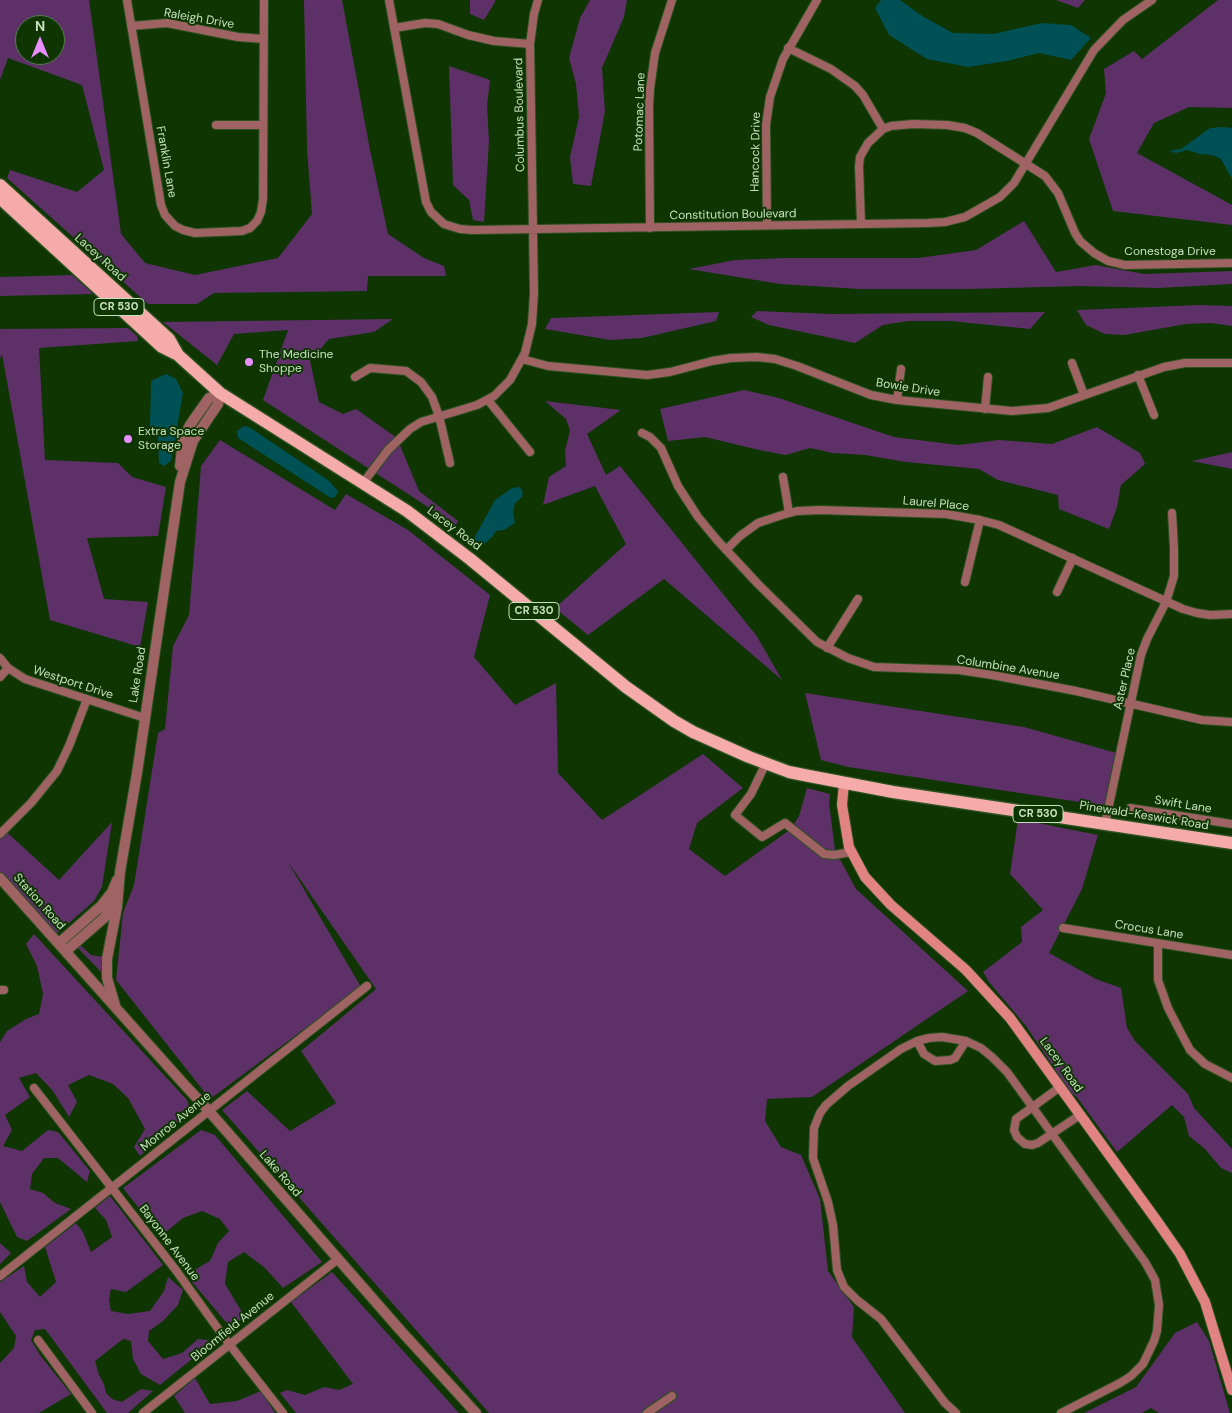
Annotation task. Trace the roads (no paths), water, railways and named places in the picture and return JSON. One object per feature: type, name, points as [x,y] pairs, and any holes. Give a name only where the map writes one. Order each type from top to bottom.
[{"type":"main road","name":"Lacey Road","points":[[0,184],[37,226]]},
{"type":"main road","name":"Lacey Road","points":[[0,198],[37,226],[66,252],[162,347],[178,355],[220,392],[407,511],[450,543],[639,697],[674,721],[704,737],[766,763]]},
{"type":"main road","name":"CR 530","points":[[766,763],[789,772],[844,783]]},
{"type":"main road","name":"Lacey Road","points":[[844,783],[842,805],[848,847],[865,877],[891,905],[966,970],[991,995],[1010,1018],[1158,1221],[1195,1279],[1205,1302],[1232,1390]]},
{"type":"main road","name":"Pinewald-Keswick Road","points":[[844,783],[1232,843]]},
{"type":"street","name":"Franklin Lane","points":[[127,0],[161,205],[165,215],[175,226],[195,233],[242,231],[250,228],[257,221],[261,212],[263,199],[264,0]]},
{"type":"street","name":"Constitution Boulevard","points":[[389,0],[426,202],[431,212],[444,224],[460,229],[534,230],[945,222],[965,217],[1000,197],[1014,183],[1094,50],[1113,30],[1152,0]]},
{"type":"street","name":"Columbus Boulevard","points":[[488,400],[510,380],[522,359],[530,337],[533,314],[534,230],[530,44],[538,0]]},
{"type":"street","name":"Potomac Lane","points":[[650,228],[648,106],[655,53],[672,0]]},
{"type":"street","name":"Hancock Drive","points":[[766,225],[765,136],[767,114],[774,80],[788,48],[817,0]]},
{"type":"street","name":"Raleigh Drive","points":[[131,26],[167,23],[238,37],[264,39]]},
{"type":"street","points":[[394,28],[425,23],[438,24],[468,35],[494,41],[530,44]]},
{"type":"street","points":[[788,48],[831,69],[855,86],[863,95],[883,129],[868,143],[860,157],[861,224]]},
{"type":"street","name":"Conestoga Drive","points":[[883,129],[891,126],[913,124],[946,125],[965,128],[976,133],[1045,176],[1058,193],[1074,233],[1094,253],[1108,261],[1125,265],[1232,263]]},
{"type":"street","points":[[216,125],[263,125]]},
{"type":"street","name":"Bowie Drive","points":[[522,359],[548,366],[647,375],[670,372],[712,360],[757,357],[775,359],[871,394],[897,400],[1012,411],[1040,409],[1062,404],[1138,375],[1186,363],[1232,362]]},
{"type":"street","points":[[1072,363],[1084,395]]},
{"type":"street","points":[[355,377],[370,368],[406,371],[422,382],[429,390],[439,416],[450,463]]},
{"type":"street","points":[[897,400],[901,369]]},
{"type":"street","points":[[1138,375],[1154,415]]},
{"type":"street","points":[[985,408],[988,377]]},
{"type":"street","name":"Lake Road","points":[[117,1010],[108,984],[106,970],[180,482],[180,458],[183,440],[209,398],[220,392]]},
{"type":"street","points":[[364,484],[399,438],[421,422],[488,400],[530,452]]},
{"type":"street","name":"Columbine Avenue","points":[[642,433],[654,440],[661,448],[668,467],[683,494],[698,517],[726,550],[817,642],[827,648],[874,667],[959,670],[1076,691],[1202,720],[1232,722]]},
{"type":"street","points":[[783,477],[789,513]]},
{"type":"street","name":"Laurel Place","points":[[726,550],[740,536],[758,523],[789,513],[820,510],[921,512],[980,520],[999,525],[1166,602],[1197,613],[1210,615],[1232,614]]},
{"type":"street","name":"Aster Place","points":[[1105,824],[1141,655],[1166,602],[1174,576],[1172,513]]},
{"type":"street","points":[[965,582],[980,520]]},
{"type":"street","points":[[1057,592],[1073,558]]},
{"type":"street","points":[[827,648],[858,599]]},
{"type":"street","name":"Westport Drive","points":[[0,658],[8,668],[25,679],[144,718]]},
{"type":"street","points":[[0,677],[8,668]]},
{"type":"street","points":[[0,834],[52,779],[69,746],[87,699]]},
{"type":"street","points":[[766,763],[751,794],[735,816],[762,837],[785,823],[824,854],[834,856],[851,852]]},
{"type":"street","name":"Swift Lane","points":[[1130,808],[1232,824]]},
{"type":"street","name":"Lake Road","points":[[120,872],[112,892],[106,900],[62,947],[208,1110],[401,1331],[476,1413]]},
{"type":"street","name":"Station Road","points":[[0,878],[62,947]]},
{"type":"street","points":[[62,947],[104,918],[118,899]]},
{"type":"street","name":"Crocus Lane","points":[[1063,928],[1232,955]]},
{"type":"street","points":[[1158,943],[1158,980],[1168,1008],[1190,1050],[1205,1064],[1232,1078]]},
{"type":"street","name":"Monroe Avenue","points":[[0,1276],[367,986]]},
{"type":"street","points":[[956,1413],[945,1403],[881,1319],[844,1287],[837,1270],[833,1225],[828,1202],[813,1158],[814,1128],[820,1112],[826,1105],[848,1086],[901,1049],[917,1041],[942,1037],[966,1041],[981,1048],[1006,1072],[1145,1262],[1155,1280],[1159,1305],[1157,1331],[1143,1364],[1132,1376],[1061,1413]]},
{"type":"street","points":[[917,1041],[924,1054],[935,1061],[955,1058],[966,1041]]},
{"type":"street","points":[[1060,1087],[1016,1119],[1014,1130],[1017,1137],[1025,1144],[1038,1144],[1080,1115]]},
{"type":"street","name":"Bayonne Avenue","points":[[34,1088],[175,1269],[229,1344],[283,1413]]},
{"type":"street","name":"Bloomfield Avenue","points":[[143,1413],[338,1259]]},
{"type":"street","points":[[38,1340],[92,1413]]},
{"type":"street","points":[[647,1413],[672,1396]]},
{"type":"water","points":[[881,0],[900,0],[922,16],[953,33],[993,34],[1042,23],[1071,25],[1091,38],[1071,60],[1039,53],[1007,61],[968,67],[927,59],[889,35],[875,8]]},
{"type":"water","points":[[1210,128],[1232,128],[1232,179],[1221,159],[1212,155],[1187,150],[1176,153],[1169,151],[1181,149]]},
{"type":"water","points":[[166,374],[176,379],[183,393],[171,461],[164,466],[159,463],[158,439],[150,426],[151,381]]},
{"type":"water","points":[[244,426],[249,427],[328,480],[338,491],[335,497],[331,498],[238,438],[237,431]]},
{"type":"water","points":[[520,487],[523,493],[522,497],[515,503],[513,512],[515,523],[504,530],[496,531],[479,549],[472,542],[495,500],[512,488]]},
{"type":"place","name":"The Medicine Shoppe","points":[[249,362]]},
{"type":"place","name":"Extra Space Storage","points":[[128,439]]}]
